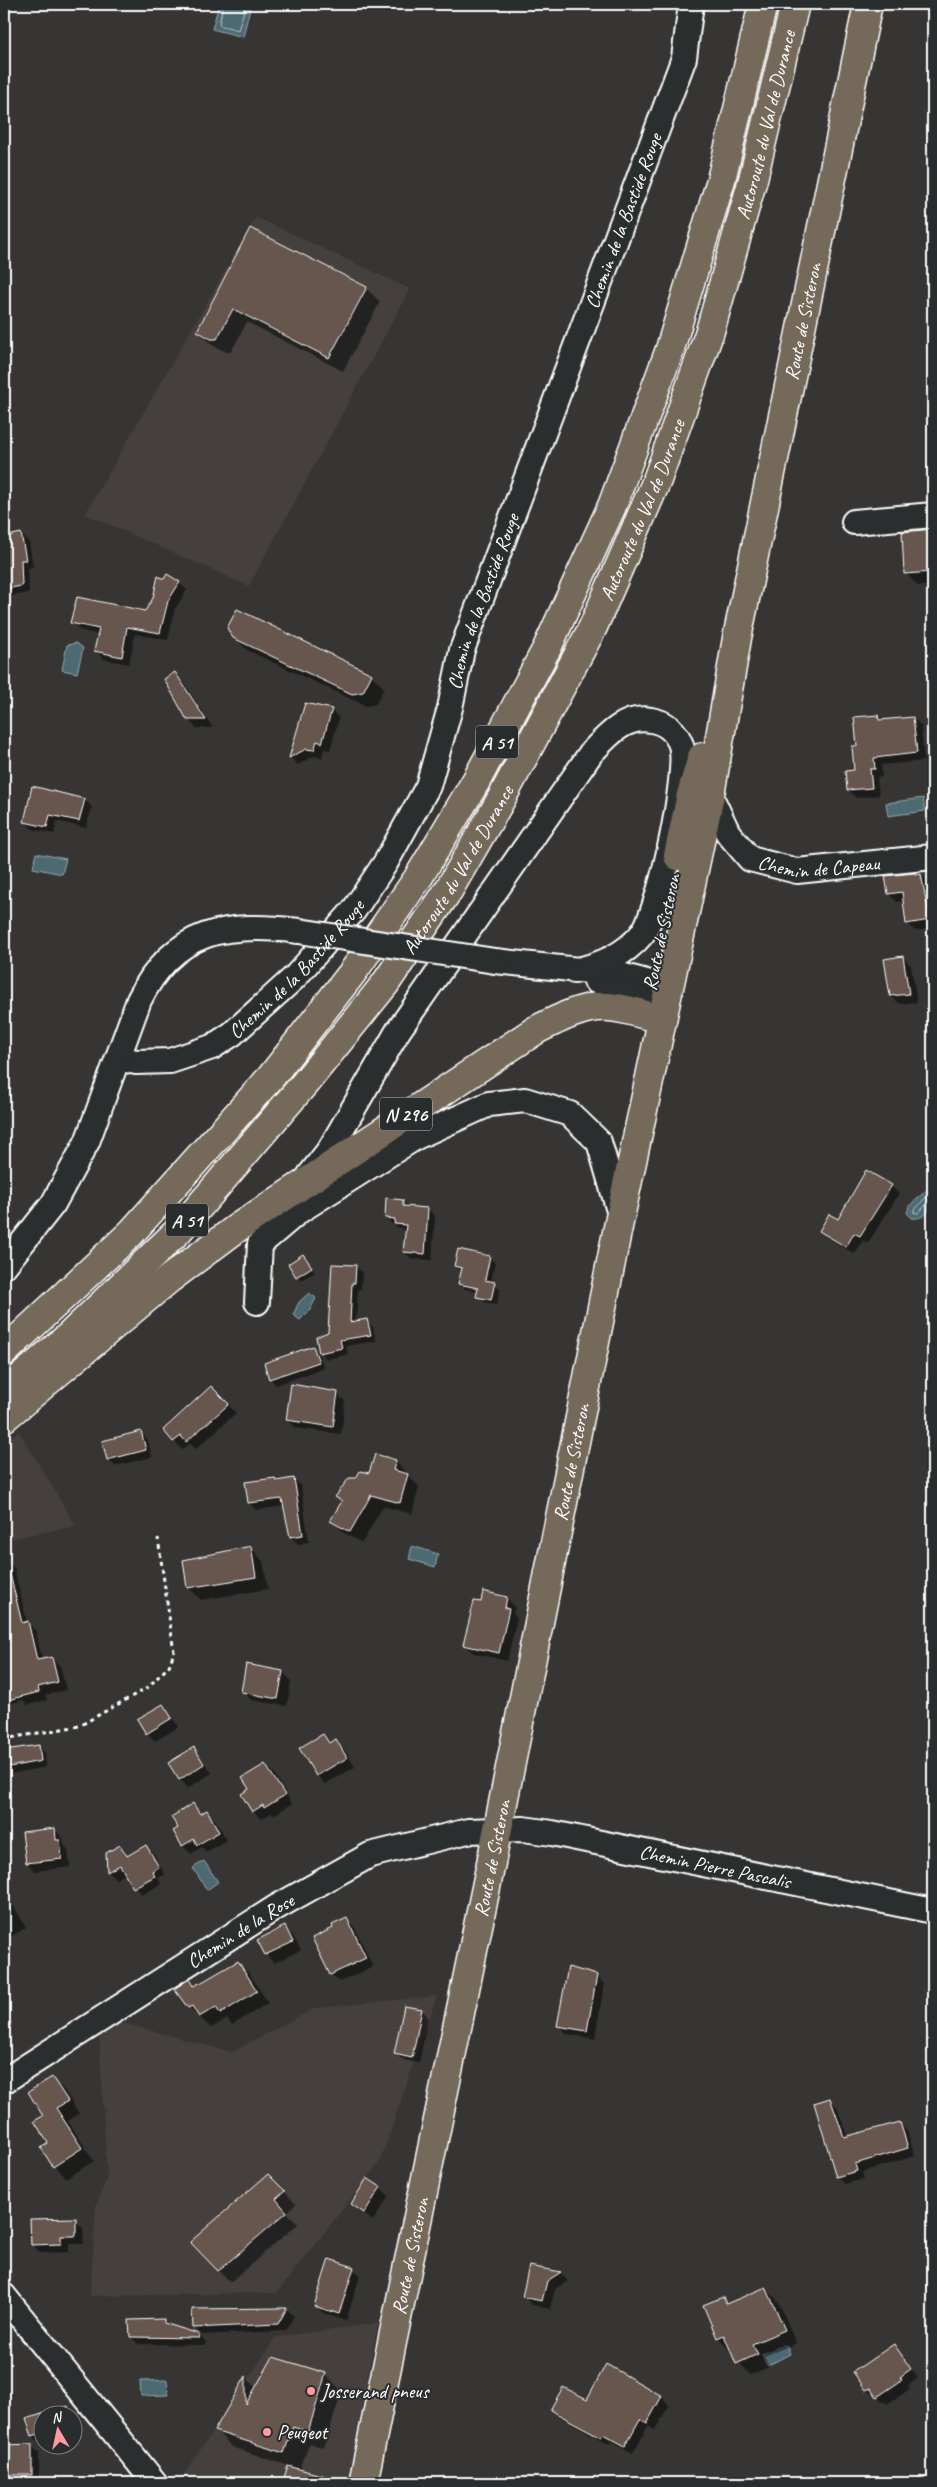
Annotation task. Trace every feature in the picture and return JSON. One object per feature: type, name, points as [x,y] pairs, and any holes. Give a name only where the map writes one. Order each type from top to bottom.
[{"type":"main road","name":"Autoroute du Val de Durance","points":[[4,1352],[131,1233],[271,1077],[352,972],[412,886],[476,781],[547,648],[612,506],[670,349],[721,180],[763,4]]},
{"type":"main road","name":"Autoroute du Val de Durance","points":[[4,1392],[69,1336],[179,1230],[299,1090],[385,984],[448,891],[490,819],[593,627],[657,480],[710,331],[753,179],[795,4]]},
{"type":"main road","name":"Route de Sisteron","points":[[363,2483],[498,1828],[618,1222],[628,1124],[656,1002],[710,795],[737,638],[868,4]]},
{"type":"main road","name":"Route de Sisteron","points":[[656,1002],[691,795],[737,638]]},
{"type":"main road","name":"N 296","points":[[4,1418],[169,1278],[305,1181],[513,1044],[578,1010],[608,1005],[656,1002]]},
{"type":"street","name":"Chemin de la Bastide Rouge","points":[[118,1058],[136,1062],[170,1061],[212,1047],[232,1034],[264,1007],[308,962],[354,910],[386,862],[428,786],[450,708],[462,650],[684,58],[691,4]]},
{"type":"street","points":[[854,522],[933,515]]},
{"type":"street","points":[[305,1181],[330,1148],[398,1031],[591,753],[621,725],[641,718],[661,722],[674,731],[681,746],[682,767],[676,814],[653,914],[642,934],[623,952],[601,965],[574,971]]},
{"type":"street","name":"Chemin de Capeau","points":[[710,795],[728,833],[750,859],[797,871],[933,857]]},
{"type":"street","points":[[4,1266],[53,1204],[87,1142],[146,985],[168,957],[198,937],[235,928],[253,927],[299,931],[574,971],[656,1002]]},
{"type":"street","points":[[256,1302],[260,1244],[299,1211],[408,1142],[489,1104],[525,1100],[570,1114],[599,1142],[618,1222]]},
{"type":"street","name":"Chemin Pierre Pascalis","points":[[498,1828],[523,1828],[933,1911]]},
{"type":"street","name":"Chemin de la Rose","points":[[4,2081],[274,1908],[370,1855],[468,1831],[498,1828]]},
{"type":"street","points":[[4,2296],[155,2483]]},
{"type":"path","points":[[4,1739],[79,1726],[147,1688],[169,1666],[174,1652],[158,1538]]},
{"type":"shaded area","points":[[256,217],[410,289],[249,586],[85,514]]},
{"type":"shaded area","points":[[19,1431],[76,1526],[4,1540],[4,1442]]},
{"type":"shaded area","points":[[437,1996],[380,2162],[277,2293],[90,2296],[96,2205],[107,2177],[99,2034],[119,2022],[232,2052],[315,2008]]},
{"type":"shaded area","points":[[378,2323],[347,2483],[178,2483],[276,2337]]},
{"type":"water","points":[[219,4],[251,4],[243,37],[212,29]]},
{"type":"water","points":[[76,643],[83,648],[77,673],[62,670],[67,645]]},
{"type":"water","points":[[923,798],[925,811],[888,816],[886,803]]},
{"type":"water","points":[[36,853],[66,859],[62,874],[33,868]]},
{"type":"water","points":[[928,1189],[933,1192],[931,1206],[922,1217],[912,1218],[907,1213],[909,1206]]},
{"type":"water","points":[[309,1293],[316,1298],[310,1310],[300,1320],[293,1315],[299,1302]]},
{"type":"water","points":[[412,1546],[438,1554],[435,1567],[409,1559]]},
{"type":"water","points":[[204,1861],[218,1882],[207,1890],[193,1868]]},
{"type":"water","points":[[784,2345],[787,2346],[790,2354],[767,2366],[762,2354]]},
{"type":"water","points":[[167,2380],[168,2395],[141,2396],[140,2381]]},
{"type":"building","points":[[250,228],[367,287],[329,358],[233,309],[217,339],[211,339],[197,331]]},
{"type":"building","points":[[933,529],[933,572],[904,574],[902,532]]},
{"type":"building","points":[[21,533],[26,560],[21,560],[22,586],[4,589],[4,537]]},
{"type":"building","points":[[167,574],[180,582],[168,601],[160,633],[127,627],[122,657],[94,651],[99,629],[70,623],[77,597],[145,611],[153,598],[158,576],[164,579]]},
{"type":"building","points":[[237,609],[372,674],[363,692],[352,694],[233,638],[227,628]]},
{"type":"building","points":[[175,672],[206,720],[187,720],[164,679]]},
{"type":"building","points":[[305,703],[332,709],[322,743],[317,741],[314,750],[306,749],[289,758]]},
{"type":"building","points":[[878,715],[879,720],[913,717],[917,753],[874,758],[875,769],[870,769],[872,788],[847,790],[845,771],[854,770],[852,746],[857,746],[854,717]]},
{"type":"building","points":[[32,786],[85,799],[79,821],[50,815],[47,827],[24,822]]},
{"type":"building","points":[[915,873],[916,875],[921,874],[930,920],[906,924],[902,892],[888,894],[885,876]]},
{"type":"building","points":[[903,956],[909,994],[890,996],[884,959]]},
{"type":"building","points":[[866,1170],[892,1185],[860,1236],[854,1233],[846,1247],[819,1231],[829,1214],[838,1219]]},
{"type":"building","points":[[386,1198],[403,1200],[403,1206],[428,1208],[425,1254],[403,1252],[406,1225],[394,1224],[395,1219],[385,1218]]},
{"type":"building","points":[[458,1249],[490,1256],[485,1280],[495,1282],[491,1300],[476,1297],[478,1288],[458,1284],[462,1268],[454,1266]]},
{"type":"building","points":[[303,1254],[312,1267],[296,1277],[288,1264]]},
{"type":"building","points":[[332,1264],[356,1265],[355,1283],[352,1283],[350,1322],[367,1319],[371,1335],[340,1340],[342,1348],[319,1353],[316,1337],[328,1332]]},
{"type":"building","points":[[313,1346],[319,1362],[269,1379],[264,1363]]},
{"type":"building","points":[[291,1384],[338,1392],[333,1427],[286,1420]]},
{"type":"building","points":[[211,1386],[229,1404],[186,1442],[181,1436],[173,1442],[163,1430]]},
{"type":"building","points":[[141,1431],[146,1450],[107,1460],[102,1441]]},
{"type":"building","points":[[375,1454],[396,1460],[393,1470],[408,1474],[400,1503],[371,1495],[350,1532],[330,1521],[342,1501],[335,1497],[349,1478],[356,1478],[360,1471],[369,1473]]},
{"type":"building","points":[[275,1478],[276,1481],[294,1478],[303,1535],[290,1537],[282,1499],[248,1503],[245,1482]]},
{"type":"building","points":[[251,1546],[256,1577],[187,1588],[183,1560]]},
{"type":"building","points":[[4,1574],[10,1574],[22,1623],[28,1621],[37,1660],[52,1657],[58,1682],[38,1687],[39,1692],[4,1701]]},
{"type":"building","points":[[483,1591],[507,1597],[505,1608],[509,1609],[499,1653],[463,1645],[474,1601],[481,1602]]},
{"type":"building","points":[[246,1664],[283,1671],[278,1699],[241,1692]]},
{"type":"building","points":[[163,1704],[172,1718],[146,1734],[137,1719]]},
{"type":"building","points":[[323,1734],[329,1743],[336,1739],[347,1758],[316,1776],[299,1748]]},
{"type":"building","points":[[39,1745],[41,1761],[4,1768],[4,1750]]},
{"type":"building","points":[[194,1747],[204,1764],[179,1780],[168,1763]]},
{"type":"building","points":[[265,1764],[285,1795],[264,1808],[263,1805],[252,1812],[241,1794],[249,1789],[242,1778]]},
{"type":"building","points":[[193,1803],[200,1814],[207,1810],[219,1832],[197,1845],[194,1839],[182,1846],[173,1831],[178,1828],[171,1817]]},
{"type":"building","points":[[55,1828],[56,1840],[60,1840],[62,1859],[26,1863],[22,1832]]},
{"type":"building","points":[[120,1845],[127,1856],[146,1845],[159,1867],[152,1871],[155,1876],[133,1888],[120,1865],[107,1872],[106,1853]]},
{"type":"building","points":[[347,1918],[366,1958],[330,1975],[312,1938],[333,1928],[332,1925]]},
{"type":"building","points":[[285,1926],[293,1942],[265,1955],[257,1940]]},
{"type":"building","points":[[238,1961],[257,1991],[220,2014],[216,2007],[199,2017],[192,2006],[188,2008],[174,1989],[189,1979],[193,1986]]},
{"type":"building","points":[[568,1967],[597,1975],[587,2031],[557,2026]]},
{"type":"building","points":[[404,2006],[422,2009],[412,2058],[394,2054]]},
{"type":"building","points":[[52,2077],[68,2101],[56,2108],[82,2148],[53,2167],[41,2148],[48,2143],[34,2121],[43,2116],[28,2092]]},
{"type":"building","points":[[830,2098],[844,2137],[900,2122],[908,2148],[855,2164],[857,2171],[836,2177],[814,2103]]},
{"type":"building","points":[[268,2174],[285,2191],[276,2199],[287,2212],[218,2271],[190,2242]]},
{"type":"building","points":[[367,2178],[381,2187],[364,2213],[351,2204]]},
{"type":"building","points":[[76,2218],[76,2236],[61,2236],[61,2244],[31,2245],[30,2219]]},
{"type":"building","points":[[329,2259],[354,2267],[339,2314],[314,2306]]},
{"type":"building","points":[[529,2266],[561,2272],[547,2281],[542,2301],[522,2297]]},
{"type":"building","points":[[766,2287],[785,2330],[752,2344],[758,2354],[736,2364],[724,2335],[717,2338],[703,2305],[723,2297],[726,2304]]},
{"type":"building","points":[[287,2308],[278,2324],[193,2328],[192,2309]]},
{"type":"building","points":[[164,2319],[164,2323],[199,2334],[199,2338],[130,2337],[129,2320]]},
{"type":"building","points":[[894,2344],[911,2369],[900,2377],[902,2380],[877,2397],[871,2388],[866,2390],[853,2372]]},
{"type":"building","points":[[273,2357],[326,2373],[308,2432],[293,2427],[284,2453],[214,2431],[246,2376],[246,2404]]},
{"type":"building","points":[[606,2364],[662,2396],[647,2423],[640,2419],[625,2446],[603,2434],[601,2437],[550,2410],[563,2387],[587,2399]]},
{"type":"building","points":[[32,2417],[32,2436],[26,2419]]},
{"type":"building","points":[[32,2444],[32,2475],[4,2475],[4,2445]]},
{"type":"building","points":[[288,2466],[332,2478],[331,2483],[282,2483]]},
{"type":"place","name":"Josserand pneus","points":[[311,2391]]},
{"type":"place","name":"Peugeot","points":[[267,2432]]}]
